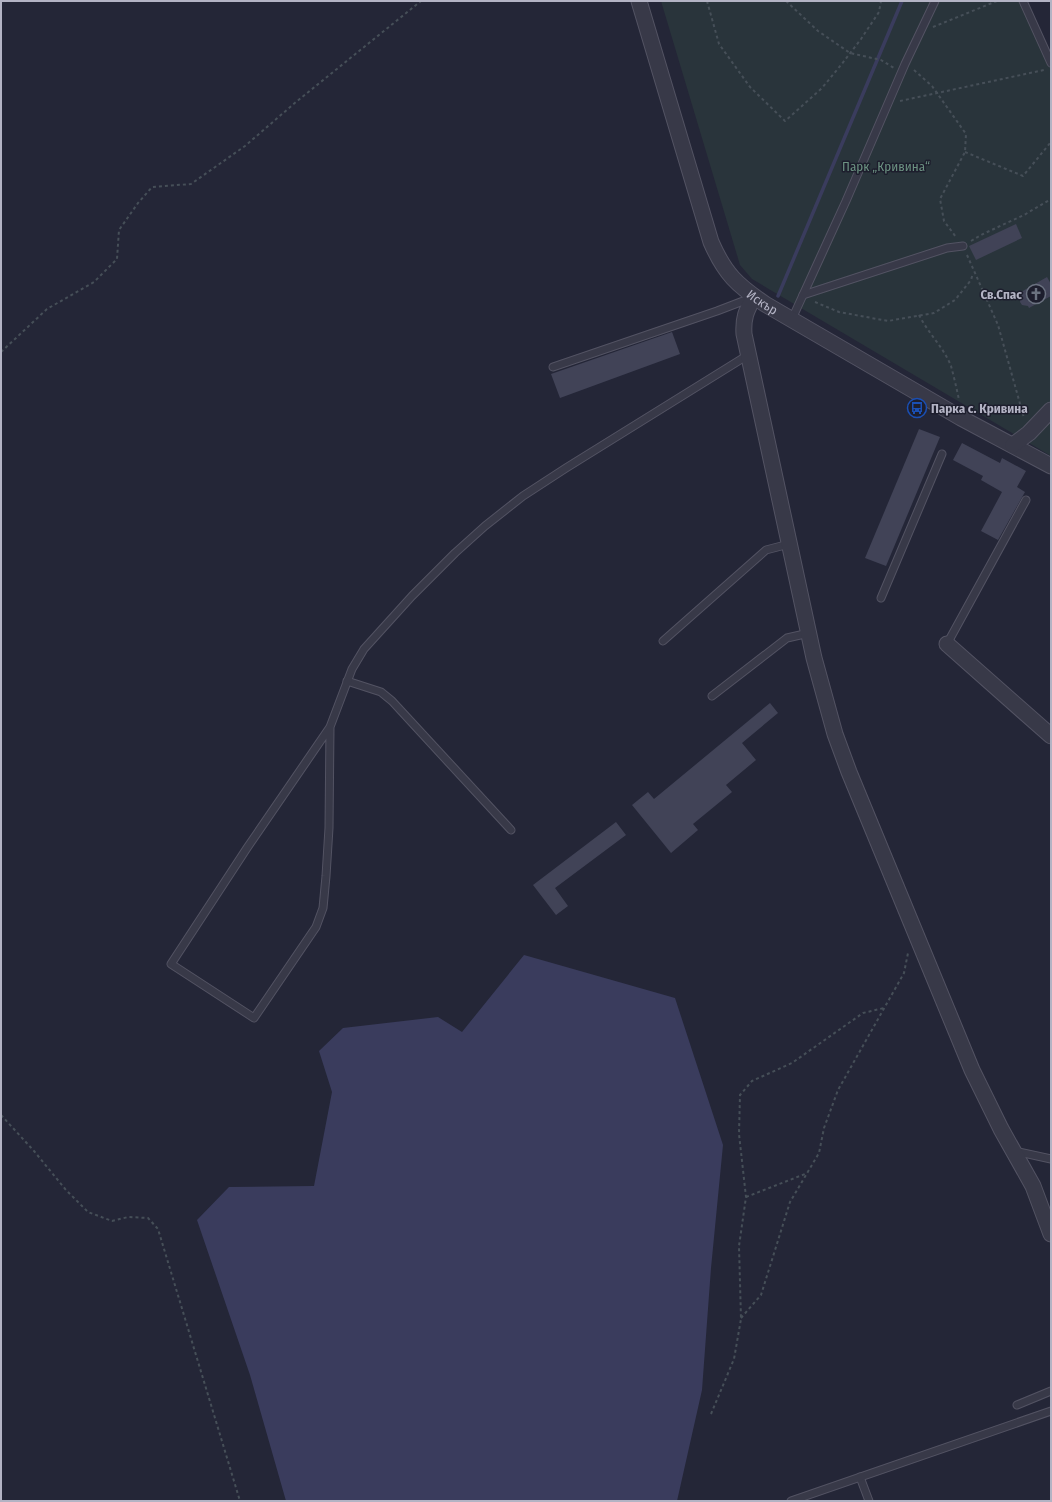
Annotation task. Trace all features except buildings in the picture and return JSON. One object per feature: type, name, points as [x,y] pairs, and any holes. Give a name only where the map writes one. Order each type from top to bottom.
[{"type":"street","name":"Искър","points":[[639,1],[711,242],[717,256],[730,277],[754,297],[961,418],[1051,466]]},
{"type":"street","points":[[754,297],[747,309],[743,322],[748,355],[809,633],[826,702],[849,772],[972,1070],[1001,1129],[1033,1186],[1051,1234]]},
{"type":"street","points":[[1013,445],[1029,433],[1051,410]]},
{"type":"street","points":[[947,644],[1051,736]]},
{"type":"lane","points":[[792,319],[846,201],[905,64],[935,1]]},
{"type":"lane","points":[[1023,1],[1051,63]]},
{"type":"lane","points":[[804,295],[947,248],[963,246]]},
{"type":"lane","points":[[553,367],[754,297]]},
{"type":"lane","points":[[330,727],[329,828],[322,908],[316,927],[254,1018],[171,964],[247,848],[330,727],[352,669],[364,649],[454,553],[523,496],[748,355]]},
{"type":"lane","points":[[881,598],[942,454]]},
{"type":"lane","points":[[947,644],[1026,500]]},
{"type":"lane","points":[[663,641],[766,550],[789,544]]},
{"type":"lane","points":[[712,696],[787,638],[809,633]]},
{"type":"lane","points":[[347,681],[381,692],[392,701],[511,830]]},
{"type":"lane","points":[[1014,1151],[1051,1159]]},
{"type":"lane","points":[[1017,1405],[1051,1391]]},
{"type":"lane","points":[[791,1501],[1051,1412]]},
{"type":"lane","points":[[860,1477],[869,1501]]},
{"type":"path","points":[[1,352],[47,309],[94,282],[117,258],[119,230],[138,203],[152,187],[191,184],[245,146],[296,102],[421,1]]},
{"type":"path","points":[[707,1],[719,44],[750,87],[785,121],[822,88],[850,53],[879,12],[881,1]]},
{"type":"path","points":[[786,1],[818,31],[850,53],[881,60],[894,68],[905,64],[916,72],[932,86],[966,134],[965,152],[940,199],[944,221],[963,246],[998,325],[1029,433]]},
{"type":"path","points":[[921,32],[997,1]]},
{"type":"path","points":[[888,103],[1051,68]]},
{"type":"path","points":[[965,152],[1023,176],[1051,142]]},
{"type":"path","points":[[963,246],[983,234],[1024,215],[1051,199]]},
{"type":"path","points":[[804,295],[839,312],[888,321],[934,313],[955,300],[971,280],[974,272]]},
{"type":"path","points":[[919,315],[950,366],[958,398],[961,418]]},
{"type":"path","points":[[741,1319],[761,1295],[790,1202],[819,1153],[824,1128],[838,1090],[904,973],[909,951]]},
{"type":"path","points":[[711,1414],[734,1359],[741,1319],[739,1246],[746,1197],[739,1134],[740,1095],[752,1082],[792,1063],[863,1014],[884,1008]]},
{"type":"path","points":[[1,1114],[66,1190],[88,1212],[112,1221],[128,1217],[148,1218],[158,1229],[240,1501]]},
{"type":"path","points":[[746,1197],[807,1174]]},
{"type":"green space","name":"Парк „Кривина“","points":[[661,1],[1024,1],[1051,63],[1051,456],[752,279],[740,265]]},
{"type":"water","points":[[524,955],[675,998],[723,1145],[711,1268],[702,1390],[677,1501],[286,1501],[250,1375],[197,1220],[229,1187],[314,1186],[332,1092],[319,1051],[343,1028],[438,1017],[462,1032]]},
{"type":"waterway","points":[[778,296],[902,1]]},
{"type":"place","name":"Св.Спас","points":[[1036,294]]},
{"type":"place","name":"Парка с. Кривина","points":[[917,408]]}]
